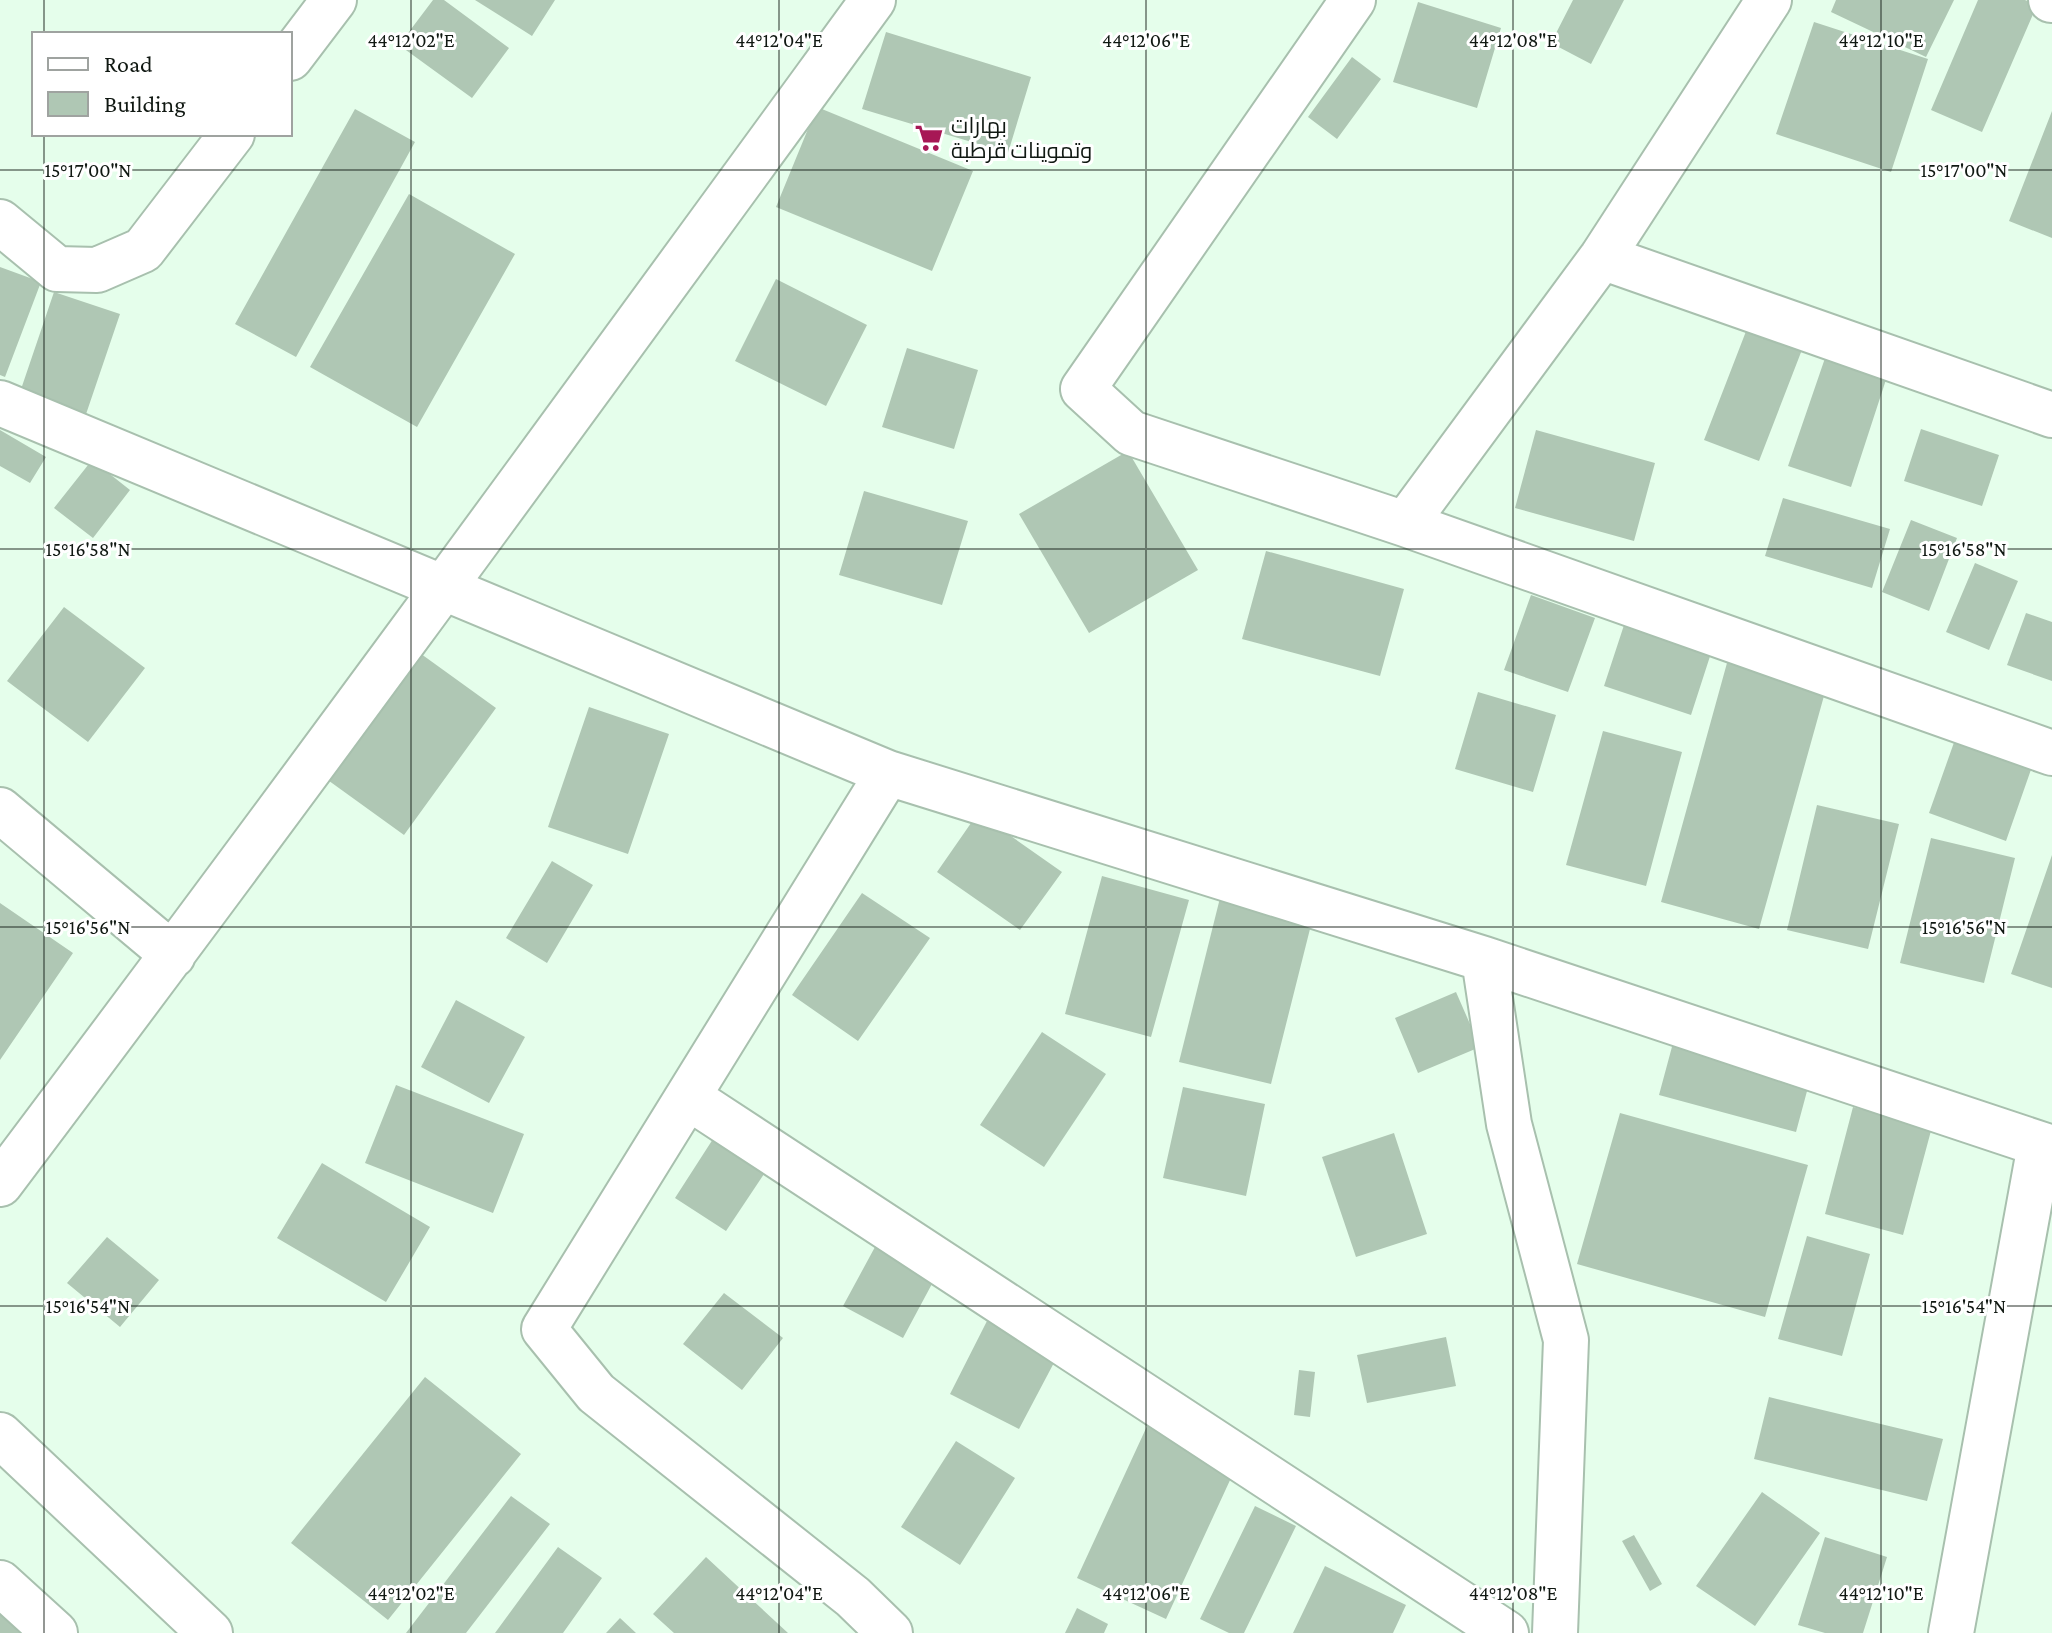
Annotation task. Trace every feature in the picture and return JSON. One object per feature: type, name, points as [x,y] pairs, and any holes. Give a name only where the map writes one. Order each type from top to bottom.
[{"type":"street","points":[[292,55],[334,0]]},
{"type":"street","points":[[0,1184],[444,588],[873,0]]},
{"type":"street","points":[[1353,0],[1083,389],[1131,433],[1405,524],[2052,753]]},
{"type":"street","points":[[1405,524],[1602,257],[1769,0]]},
{"type":"street","points":[[7,228],[57,269],[97,270],[143,250],[230,136]]},
{"type":"street","points":[[1602,257],[2052,415]]},
{"type":"street","points":[[0,403],[888,773],[1484,959],[2046,1147],[1951,1633]]},
{"type":"street","points":[[888,773],[544,1329],[596,1393],[853,1597],[890,1633]]},
{"type":"street","points":[[0,810],[173,955]]},
{"type":"street","points":[[1484,959],[1509,1124],[1566,1340],[1555,1633]]},
{"type":"street","points":[[688,1097],[1506,1633]]},
{"type":"street","points":[[0,1435],[210,1633]]},
{"type":"street","points":[[0,1583],[55,1633]]},
{"type":"building","points":[[433,0],[444,0],[509,48],[472,98],[399,45]]},
{"type":"building","points":[[475,0],[555,0],[532,36]]},
{"type":"building","points":[[1573,0],[1624,0],[1591,64],[1551,43]]},
{"type":"building","points":[[1836,0],[1954,0],[1926,57],[1831,12]]},
{"type":"building","points":[[1978,0],[2025,0],[2037,5],[1982,132],[1931,110]]},
{"type":"building","points":[[1418,2],[1501,28],[1477,108],[1393,82]]},
{"type":"building","points":[[1814,22],[1928,59],[1891,172],[1776,134]]},
{"type":"building","points":[[886,32],[1031,77],[1008,153],[862,109]]},
{"type":"building","points":[[1352,57],[1381,79],[1337,139],[1308,117]]},
{"type":"building","points":[[817,107],[973,171],[932,271],[776,207]]},
{"type":"building","points":[[355,109],[415,142],[296,357],[235,324]]},
{"type":"building","points":[[2052,111],[2052,238],[2009,221]]},
{"type":"building","points":[[409,194],[515,254],[417,427],[310,367]]},
{"type":"building","points":[[0,267],[41,282],[5,377],[0,375]]},
{"type":"building","points":[[776,279],[867,325],[826,406],[735,361]]},
{"type":"building","points":[[54,292],[120,314],[83,423],[17,401]]},
{"type":"building","points":[[1755,308],[1810,329],[1759,461],[1704,440]]},
{"type":"building","points":[[1835,329],[1896,349],[1851,487],[1788,466]]},
{"type":"building","points":[[907,348],[978,370],[954,449],[882,427]]},
{"type":"building","points":[[1921,429],[1999,455],[1982,506],[1904,481]]},
{"type":"building","points":[[0,430],[46,457],[30,483],[0,466]]},
{"type":"building","points":[[1536,430],[1655,463],[1634,541],[1515,508]]},
{"type":"building","points":[[1128,451],[1198,570],[1089,633],[1019,514]]},
{"type":"building","points":[[92,460],[130,490],[93,538],[54,508]]},
{"type":"building","points":[[864,491],[968,521],[942,605],[839,575]]},
{"type":"building","points":[[1783,498],[1890,529],[1872,588],[1765,556]]},
{"type":"building","points":[[1911,520],[1957,538],[1929,611],[1882,592]]},
{"type":"building","points":[[1266,551],[1404,589],[1380,676],[1242,639]]},
{"type":"building","points":[[1975,563],[2018,581],[1989,650],[1946,632]]},
{"type":"building","points":[[1531,595],[1595,618],[1568,692],[1504,670]]},
{"type":"building","points":[[64,607],[145,668],[88,742],[7,681]]},
{"type":"building","points":[[2026,613],[2052,622],[2052,681],[2007,665]]},
{"type":"building","points":[[1626,619],[1713,647],[1691,715],[1604,686]]},
{"type":"building","points":[[1735,634],[1834,660],[1759,929],[1661,902]]},
{"type":"building","points":[[417,651],[496,708],[404,835],[325,778]]},
{"type":"building","points":[[1478,692],[1556,715],[1533,792],[1455,769]]},
{"type":"building","points":[[589,707],[669,734],[628,854],[548,827]]},
{"type":"building","points":[[1603,731],[1682,752],[1646,886],[1566,865]]},
{"type":"building","points":[[1957,734],[2034,761],[2006,841],[1929,813]]},
{"type":"building","points":[[1817,805],[1899,824],[1868,949],[1787,930]]},
{"type":"building","points":[[978,813],[1062,872],[1020,930],[937,872]]},
{"type":"building","points":[[1931,838],[2015,858],[1984,983],[1900,963]]},
{"type":"building","points":[[2052,855],[2052,988],[2011,974]]},
{"type":"building","points":[[552,861],[593,885],[547,963],[506,938]]},
{"type":"building","points":[[1102,876],[1189,900],[1151,1037],[1065,1014]]},
{"type":"building","points":[[862,893],[930,938],[858,1041],[792,995]]},
{"type":"building","points":[[1220,898],[1312,921],[1271,1084],[1179,1062]]},
{"type":"building","points":[[0,903],[73,953],[0,1060]]},
{"type":"building","points":[[1456,992],[1480,1047],[1418,1073],[1395,1018]]},
{"type":"building","points":[[456,1000],[525,1037],[489,1103],[421,1067]]},
{"type":"building","points":[[1042,1032],[1106,1074],[1044,1167],[980,1125]]},
{"type":"building","points":[[1673,1043],[1810,1080],[1796,1132],[1659,1095]]},
{"type":"building","points":[[396,1085],[524,1134],[493,1213],[365,1163]]},
{"type":"building","points":[[1183,1087],[1265,1104],[1246,1196],[1163,1178]]},
{"type":"building","points":[[1853,1107],[1932,1127],[1903,1235],[1825,1214]]},
{"type":"building","points":[[1620,1113],[1808,1165],[1765,1317],[1577,1264]]},
{"type":"building","points":[[722,1125],[774,1159],[726,1231],[675,1198]]},
{"type":"building","points":[[1394,1133],[1427,1234],[1356,1257],[1322,1157]]},
{"type":"building","points":[[322,1163],[430,1227],[386,1302],[277,1238]]},
{"type":"building","points":[[888,1223],[948,1254],[903,1338],[843,1306]]},
{"type":"building","points":[[1807,1236],[1870,1254],[1842,1356],[1778,1339]]},
{"type":"building","points":[[107,1237],[159,1280],[120,1327],[67,1283]]},
{"type":"building","points":[[724,1293],[783,1338],[742,1390],[683,1344]]},
{"type":"building","points":[[987,1321],[1057,1357],[1019,1429],[950,1394]]},
{"type":"building","points":[[1446,1337],[1456,1386],[1367,1403],[1357,1355]]},
{"type":"building","points":[[1299,1370],[1315,1372],[1310,1417],[1294,1415]]},
{"type":"building","points":[[425,1377],[521,1454],[388,1620],[291,1543]]},
{"type":"building","points":[[1769,1397],[1943,1439],[1927,1501],[1754,1459]]},
{"type":"building","points":[[1148,1424],[1237,1465],[1166,1619],[1077,1578]]},
{"type":"building","points":[[956,1441],[1015,1478],[960,1565],[901,1527]]},
{"type":"building","points":[[1762,1492],[1820,1533],[1755,1626],[1696,1586]]},
{"type":"building","points":[[511,1496],[550,1524],[466,1633],[406,1633]]},
{"type":"building","points":[[1255,1506],[1296,1526],[1244,1633],[1229,1633],[1200,1619]]},
{"type":"building","points":[[1634,1535],[1662,1584],[1650,1591],[1622,1541]]},
{"type":"building","points":[[1825,1537],[1887,1557],[1863,1633],[1825,1633],[1798,1625]]},
{"type":"building","points":[[558,1547],[602,1578],[563,1633],[495,1633]]},
{"type":"building","points":[[706,1557],[788,1633],[674,1633],[653,1614]]},
{"type":"building","points":[[1325,1566],[1406,1605],[1393,1633],[1293,1633]]},
{"type":"building","points":[[0,1608],[31,1633],[0,1633]]},
{"type":"building","points":[[1077,1608],[1108,1624],[1104,1633],[1065,1633]]},
{"type":"building","points":[[620,1618],[636,1633],[606,1633]]},
{"type":"place","name":"بهارات وتموينات قرطبة","points":[[929,138]]}]
